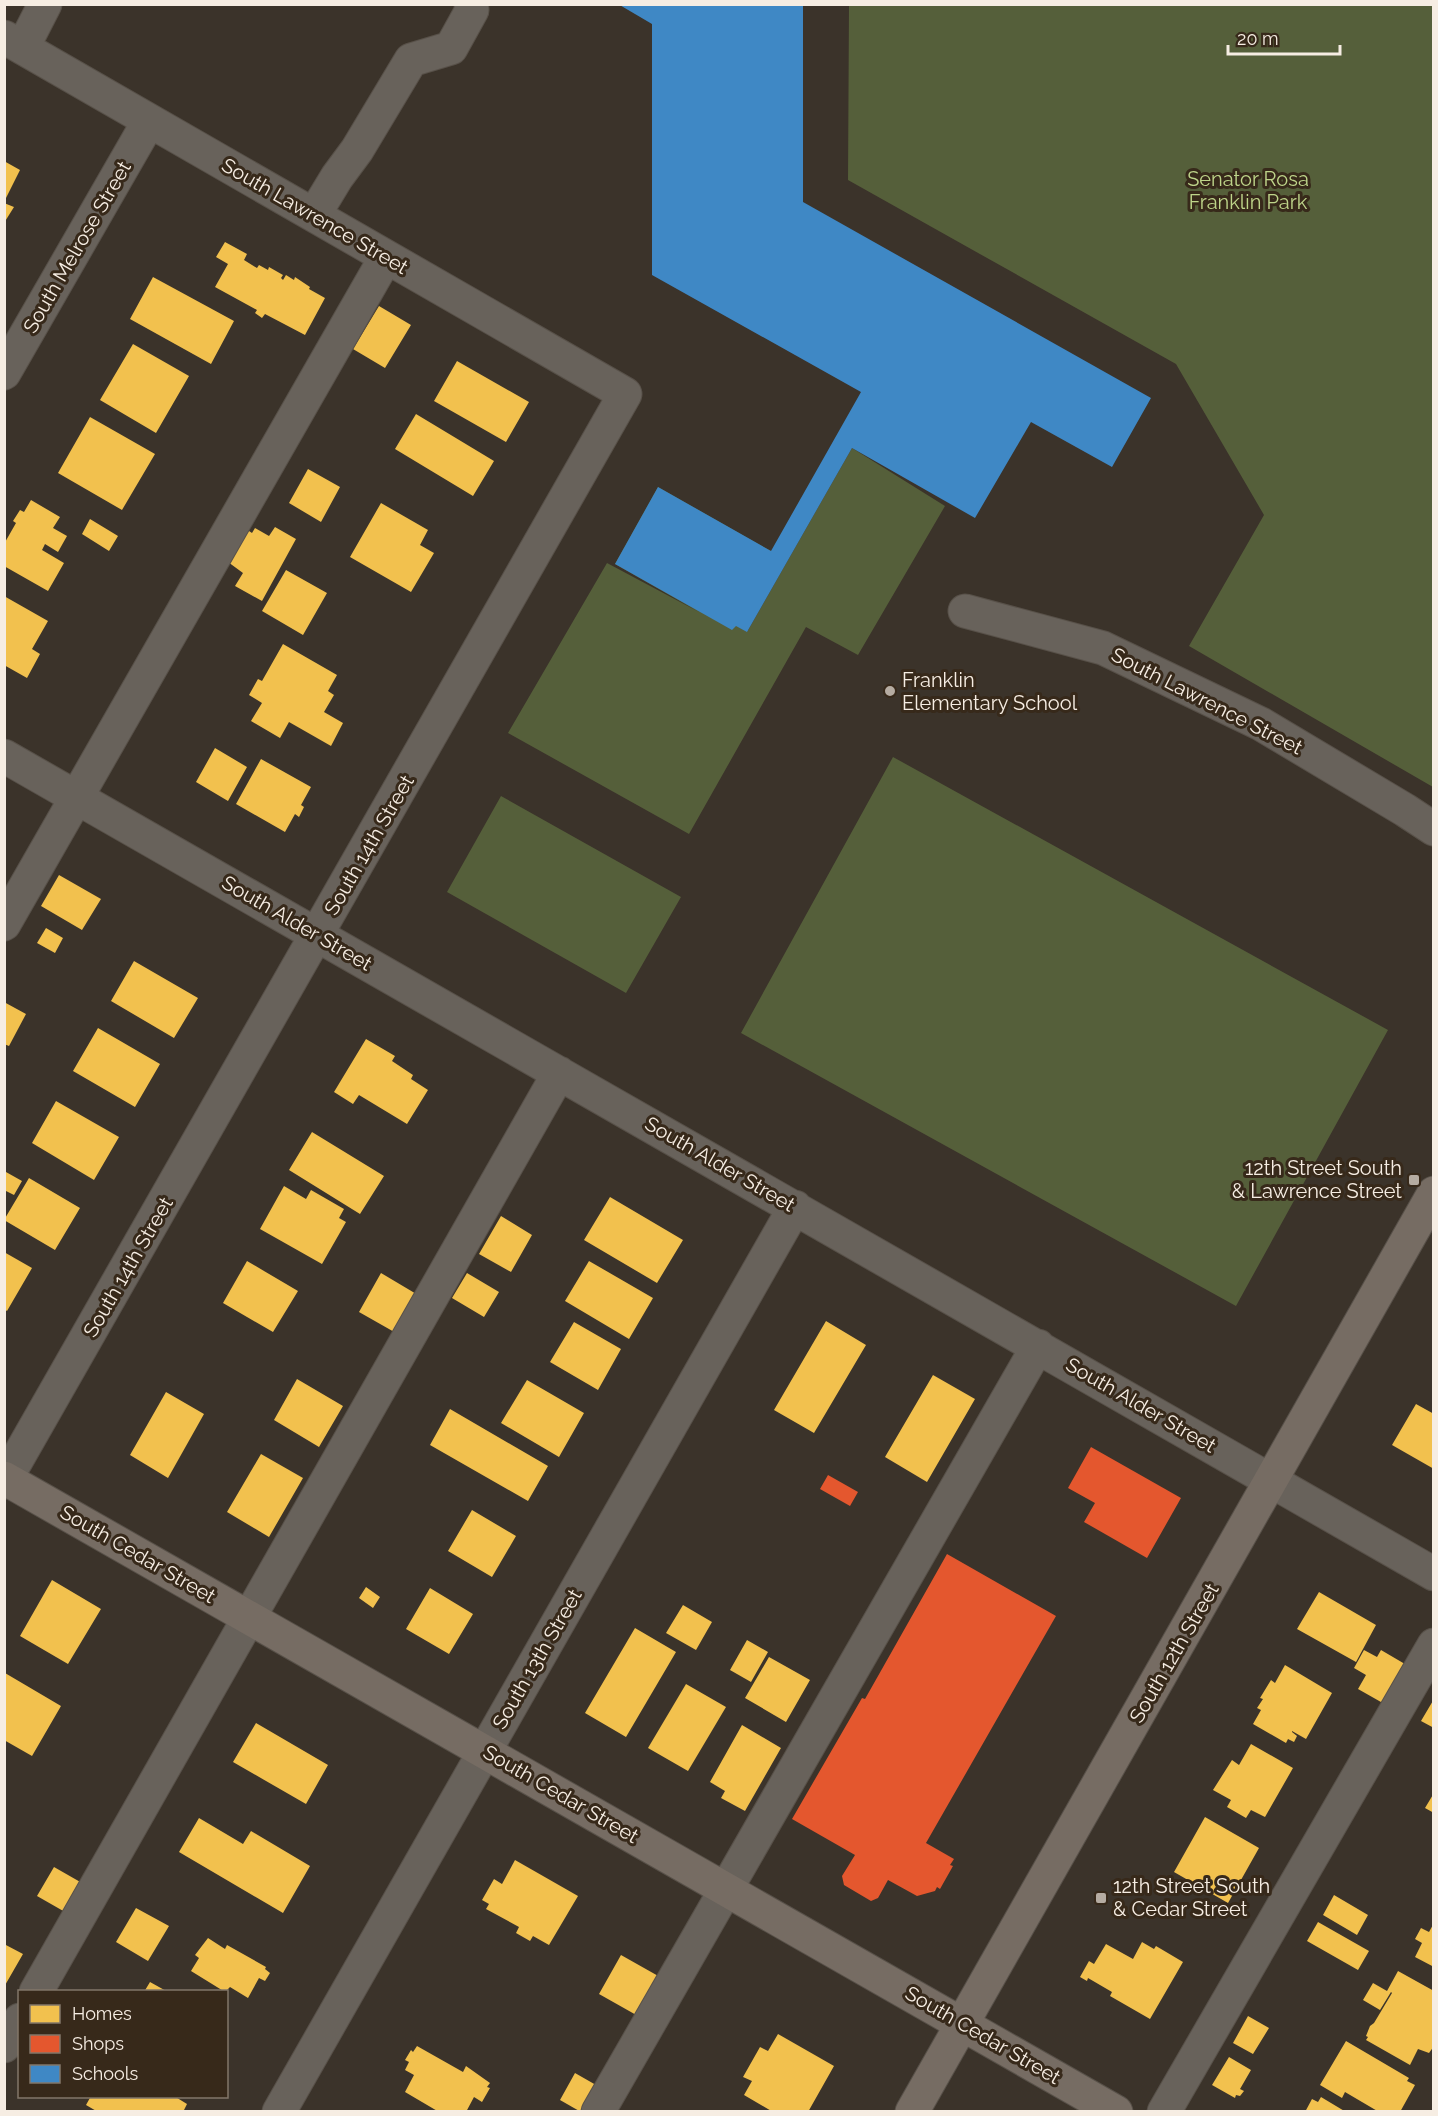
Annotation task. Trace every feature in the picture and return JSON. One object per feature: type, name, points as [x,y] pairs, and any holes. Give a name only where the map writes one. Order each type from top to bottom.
[{"type":"main road","name":"South 12th Street","points":[[912,2112],[1434,1193]]},
{"type":"main road","name":"South Cedar Street","points":[[5,1480],[1116,2112]]},
{"type":"street","points":[[14,42],[45,4]]},
{"type":"street","points":[[314,215],[357,150],[411,60],[451,48],[472,10],[471,4]]},
{"type":"street","name":"South Lawrence Street","points":[[14,42],[625,394]]},
{"type":"street","name":"South Melrose Street","points":[[4,374],[149,121]]},
{"type":"street","points":[[4,924],[386,257]]},
{"type":"street","name":"South 14th Street","points":[[5,1480],[625,394]]},
{"type":"street","name":"South Lawrence Street","points":[[965,610],[1103,648],[1261,724],[1434,829]]},
{"type":"street","name":"South Alder Street","points":[[4,756],[1434,1574]]},
{"type":"street","points":[[37,1990],[559,1073]]},
{"type":"street","name":"South 13th Street","points":[[279,2112],[795,1207]]},
{"type":"street","points":[[598,2112],[1038,1346]]},
{"type":"street","points":[[1164,2112],[1434,1644]]},
{"type":"street","points":[[4,2046],[18,2023]]},
{"type":"green space","name":"Senator Rosa Franklin Park","points":[[849,5],[1433,5],[1433,787],[1189,646],[1264,515],[1176,364],[848,180]]},
{"type":"green space","points":[[852,448],[945,506],[858,655],[806,627],[689,834],[508,733],[607,563],[699,612],[615,564],[658,487],[776,554],[747,632]]},
{"type":"green space","points":[[893,757],[1388,1030],[1236,1306],[741,1033]]},
{"type":"green space","points":[[501,796],[681,897],[626,993],[447,892]]},
{"type":"building: Homes","points":[[4,161],[20,170],[4,202]]},
{"type":"building: Homes","points":[[4,203],[14,207],[4,223]]},
{"type":"building: Homes","points":[[225,242],[247,254],[244,260],[257,268],[259,265],[268,270],[269,267],[283,275],[281,278],[283,280],[286,275],[294,280],[295,277],[310,287],[309,289],[325,298],[305,335],[265,314],[262,318],[255,313],[257,310],[215,287],[228,264],[216,257]]},
{"type":"building: Homes","points":[[153,277],[234,321],[211,364],[130,319]]},
{"type":"building: Homes","points":[[379,306],[411,325],[385,368],[353,349]]},
{"type":"building: Homes","points":[[133,344],[189,376],[156,433],[100,400]]},
{"type":"building: Homes","points":[[457,361],[529,402],[506,442],[434,401]]},
{"type":"building: Homes","points":[[416,414],[494,461],[473,496],[395,449]]},
{"type":"building: Homes","points":[[90,417],[155,454],[122,510],[58,473]]},
{"type":"building: Homes","points":[[308,469],[340,487],[321,522],[289,503]]},
{"type":"building: Homes","points":[[31,500],[60,517],[53,528],[67,536],[58,552],[45,544],[42,550],[64,563],[48,591],[4,566],[4,544],[16,523],[13,521],[20,510],[24,512]]},
{"type":"building: Homes","points":[[381,503],[428,530],[420,545],[434,553],[411,592],[350,557]]},
{"type":"building: Homes","points":[[90,519],[118,536],[109,551],[82,534]]},
{"type":"building: Homes","points":[[275,527],[296,539],[262,601],[235,586],[243,573],[228,562],[246,529],[252,533],[255,528],[269,536]]},
{"type":"building: Homes","points":[[286,570],[327,593],[303,635],[262,611]]},
{"type":"building: Homes","points":[[4,596],[48,621],[32,649],[40,654],[27,678],[4,665]]},
{"type":"building: Homes","points":[[283,644],[337,675],[328,691],[334,695],[324,712],[343,723],[331,746],[289,722],[280,738],[251,721],[262,703],[249,695],[258,679],[262,681]]},
{"type":"building: Homes","points":[[215,748],[247,767],[228,801],[196,782]]},
{"type":"building: Homes","points":[[261,759],[311,787],[301,805],[304,807],[299,817],[295,814],[285,832],[236,804]]},
{"type":"building: Homes","points":[[59,875],[101,899],[82,930],[41,906]]},
{"type":"building: Homes","points":[[46,928],[63,938],[55,953],[37,943]]},
{"type":"building: Homes","points":[[134,961],[198,998],[174,1038],[111,1001]]},
{"type":"building: Homes","points":[[4,1002],[26,1014],[9,1046],[4,1044]]},
{"type":"building: Homes","points":[[98,1028],[160,1064],[135,1107],[73,1071]]},
{"type":"building: Homes","points":[[366,1039],[395,1056],[392,1061],[413,1075],[411,1079],[428,1090],[407,1124],[359,1095],[353,1104],[334,1092]]},
{"type":"building: Homes","points":[[56,1101],[119,1137],[94,1180],[32,1143]]},
{"type":"building: Homes","points":[[312,1132],[384,1176],[360,1214],[289,1170]]},
{"type":"building: Homes","points":[[6,1172],[22,1181],[14,1195],[4,1190]]},
{"type":"building: Homes","points":[[29,1178],[80,1208],[55,1250],[4,1220]]},
{"type":"building: Homes","points":[[284,1186],[306,1199],[311,1190],[344,1209],[339,1218],[346,1222],[322,1264],[260,1229]]},
{"type":"building: Homes","points":[[610,1197],[683,1240],[657,1283],[584,1240]]},
{"type":"building: Homes","points":[[501,1216],[532,1235],[511,1272],[479,1254]]},
{"type":"building: Homes","points":[[4,1252],[32,1268],[7,1311],[4,1309]]},
{"type":"building: Homes","points":[[247,1261],[298,1291],[273,1332],[223,1303]]},
{"type":"building: Homes","points":[[589,1261],[653,1298],[629,1339],[565,1301]]},
{"type":"building: Homes","points":[[381,1273],[418,1295],[396,1333],[359,1312]]},
{"type":"building: Homes","points":[[467,1273],[499,1292],[484,1317],[452,1298]]},
{"type":"building: Homes","points":[[826,1321],[866,1345],[814,1433],[774,1410]]},
{"type":"building: Homes","points":[[574,1322],[621,1349],[598,1390],[550,1362]]},
{"type":"building: Homes","points":[[933,1375],[975,1399],[927,1482],[885,1457]]},
{"type":"building: Homes","points":[[297,1379],[343,1406],[319,1447],[274,1420]]},
{"type":"building: Homes","points":[[527,1380],[584,1413],[559,1457],[501,1423]]},
{"type":"building: Homes","points":[[166,1392],[204,1414],[168,1478],[130,1455]]},
{"type":"building: Homes","points":[[1416,1404],[1434,1414],[1434,1469],[1392,1445]]},
{"type":"building: Homes","points":[[450,1409],[548,1466],[528,1501],[430,1445]]},
{"type":"building: Homes","points":[[261,1454],[303,1478],[269,1537],[227,1512]]},
{"type":"building: Homes","points":[[472,1510],[516,1536],[492,1577],[448,1551]]},
{"type":"building: Homes","points":[[52,1580],[101,1609],[68,1664],[20,1636]]},
{"type":"building: Homes","points":[[366,1587],[380,1597],[373,1608],[359,1598]]},
{"type":"building: Homes","points":[[430,1588],[473,1614],[449,1654],[406,1629]]},
{"type":"building: Homes","points":[[1319,1592],[1376,1625],[1356,1662],[1297,1629]]},
{"type":"building: Homes","points":[[683,1605],[712,1622],[696,1650],[666,1633]]},
{"type":"building: Homes","points":[[635,1628],[676,1652],[626,1737],[585,1713]]},
{"type":"building: Homes","points":[[747,1640],[768,1652],[751,1682],[730,1670]]},
{"type":"building: Homes","points":[[1364,1650],[1377,1657],[1381,1650],[1410,1667],[1388,1706],[1358,1689],[1366,1675],[1354,1668]]},
{"type":"building: Homes","points":[[769,1657],[810,1680],[786,1722],[745,1698]]},
{"type":"building: Homes","points":[[1285,1665],[1332,1693],[1306,1739],[1292,1731],[1297,1736],[1294,1742],[1288,1739],[1286,1743],[1253,1724],[1261,1710],[1257,1708],[1263,1699],[1260,1698],[1271,1680],[1275,1683]]},
{"type":"building: Homes","points":[[5,1673],[61,1706],[32,1756],[4,1740]]},
{"type":"building: Homes","points":[[686,1684],[726,1707],[688,1771],[648,1748]]},
{"type":"building: Homes","points":[[1434,1699],[1434,1728],[1421,1721]]},
{"type":"building: Homes","points":[[256,1723],[328,1765],[306,1804],[233,1762]]},
{"type":"building: Homes","points":[[742,1725],[781,1748],[745,1811],[721,1798],[725,1791],[710,1782]]},
{"type":"building: Homes","points":[[1251,1744],[1293,1768],[1265,1817],[1251,1810],[1246,1818],[1227,1807],[1231,1800],[1213,1790],[1232,1760],[1239,1765]]},
{"type":"building: Homes","points":[[1434,1793],[1434,1813],[1425,1808]]},
{"type":"building: Homes","points":[[1205,1817],[1259,1848],[1228,1903],[1174,1872]]},
{"type":"building: Homes","points":[[199,1818],[243,1844],[251,1831],[310,1866],[283,1913],[179,1852]]},
{"type":"building: Homes","points":[[515,1860],[578,1896],[549,1945],[533,1936],[530,1941],[516,1933],[519,1927],[486,1909],[489,1904],[482,1900],[494,1879],[502,1884]]},
{"type":"building: Homes","points":[[54,1867],[82,1883],[65,1912],[37,1896]]},
{"type":"building: Homes","points":[[1334,1895],[1368,1915],[1357,1935],[1323,1915]]},
{"type":"building: Homes","points":[[136,1908],[169,1926],[148,1961],[116,1942]]},
{"type":"building: Homes","points":[[1318,1922],[1369,1951],[1358,1970],[1307,1941]]},
{"type":"building: Homes","points":[[1434,1923],[1434,1967],[1415,1957],[1422,1943],[1415,1939],[1421,1928],[1429,1932]]},
{"type":"building: Homes","points":[[208,1938],[225,1949],[227,1945],[266,1967],[265,1969],[270,1973],[265,1981],[259,1978],[248,1998],[230,1987],[222,1990],[191,1971],[199,1958],[195,1955]]},
{"type":"building: Homes","points":[[1142,1942],[1154,1949],[1156,1946],[1183,1962],[1150,2019],[1110,1996],[1112,1992],[1088,1978],[1087,1981],[1080,1977],[1089,1961],[1094,1964],[1106,1944],[1133,1959]]},
{"type":"building: Homes","points":[[4,1944],[23,1954],[4,1987]]},
{"type":"building: Homes","points":[[621,1955],[660,1977],[638,2016],[599,1994]]},
{"type":"building: Homes","points":[[1398,1971],[1434,1991],[1434,2046],[1429,2053],[1418,2049],[1410,2065],[1366,2040],[1370,2026],[1392,1993],[1380,2010],[1363,2000],[1373,1983],[1387,1991]]},
{"type":"building: Homes","points":[[150,1982],[164,1990],[145,1990]]},
{"type":"building: Homes","points":[[1248,2016],[1269,2028],[1253,2054],[1233,2043]]},
{"type":"building: Homes","points":[[778,2034],[834,2066],[808,2112],[773,2112],[744,2095],[752,2081],[743,2077],[760,2047],[768,2051]]},
{"type":"building: Homes","points":[[1346,2041],[1409,2078],[1407,2081],[1415,2085],[1400,2112],[1379,2112],[1345,2092],[1342,2098],[1320,2085]]},
{"type":"building: Homes","points":[[417,2046],[463,2072],[466,2066],[490,2083],[487,2087],[490,2088],[482,2102],[474,2097],[466,2112],[439,2112],[405,2092],[414,2075],[405,2070],[409,2062],[405,2060],[411,2050],[413,2052]]},
{"type":"building: Homes","points":[[1229,2057],[1251,2070],[1240,2089],[1244,2091],[1235,2098],[1212,2085]]},
{"type":"building: Homes","points":[[575,2073],[596,2085],[581,2112],[560,2100]]},
{"type":"building: Homes","points":[[1321,2097],[1346,2112],[1305,2112],[1312,2099],[1318,2102]]},
{"type":"building: Homes","points":[[90,2098],[177,2098],[187,2104],[183,2112],[98,2112],[86,2105]]},
{"type":"building: Shops","points":[[1091,1447],[1181,1498],[1147,1558],[1084,1522],[1095,1503],[1068,1488]]},
{"type":"building: Shops","points":[[828,1475],[858,1492],[850,1506],[820,1489]]},
{"type":"building: Shops","points":[[947,1554],[1056,1616],[926,1843],[954,1859],[950,1865],[953,1866],[940,1889],[937,1887],[935,1891],[917,1896],[888,1880],[878,1898],[871,1901],[844,1885],[842,1876],[855,1855],[792,1819],[862,1698],[865,1699]]},
{"type":"building: Schools","points":[[618,4],[803,4],[803,202],[1151,398],[1112,467],[1031,422],[975,518],[852,448],[747,632],[736,626],[732,630],[615,564],[658,487],[771,551],[861,392],[652,275],[652,24]]},
{"type":"place","name":"Franklin Elementary School","points":[[890,691]]},
{"type":"place","name":"12th Street South & Lawrence Street","points":[[1414,1180]]},
{"type":"place","name":"12th Street South & Cedar Street","points":[[1101,1898]]}]
